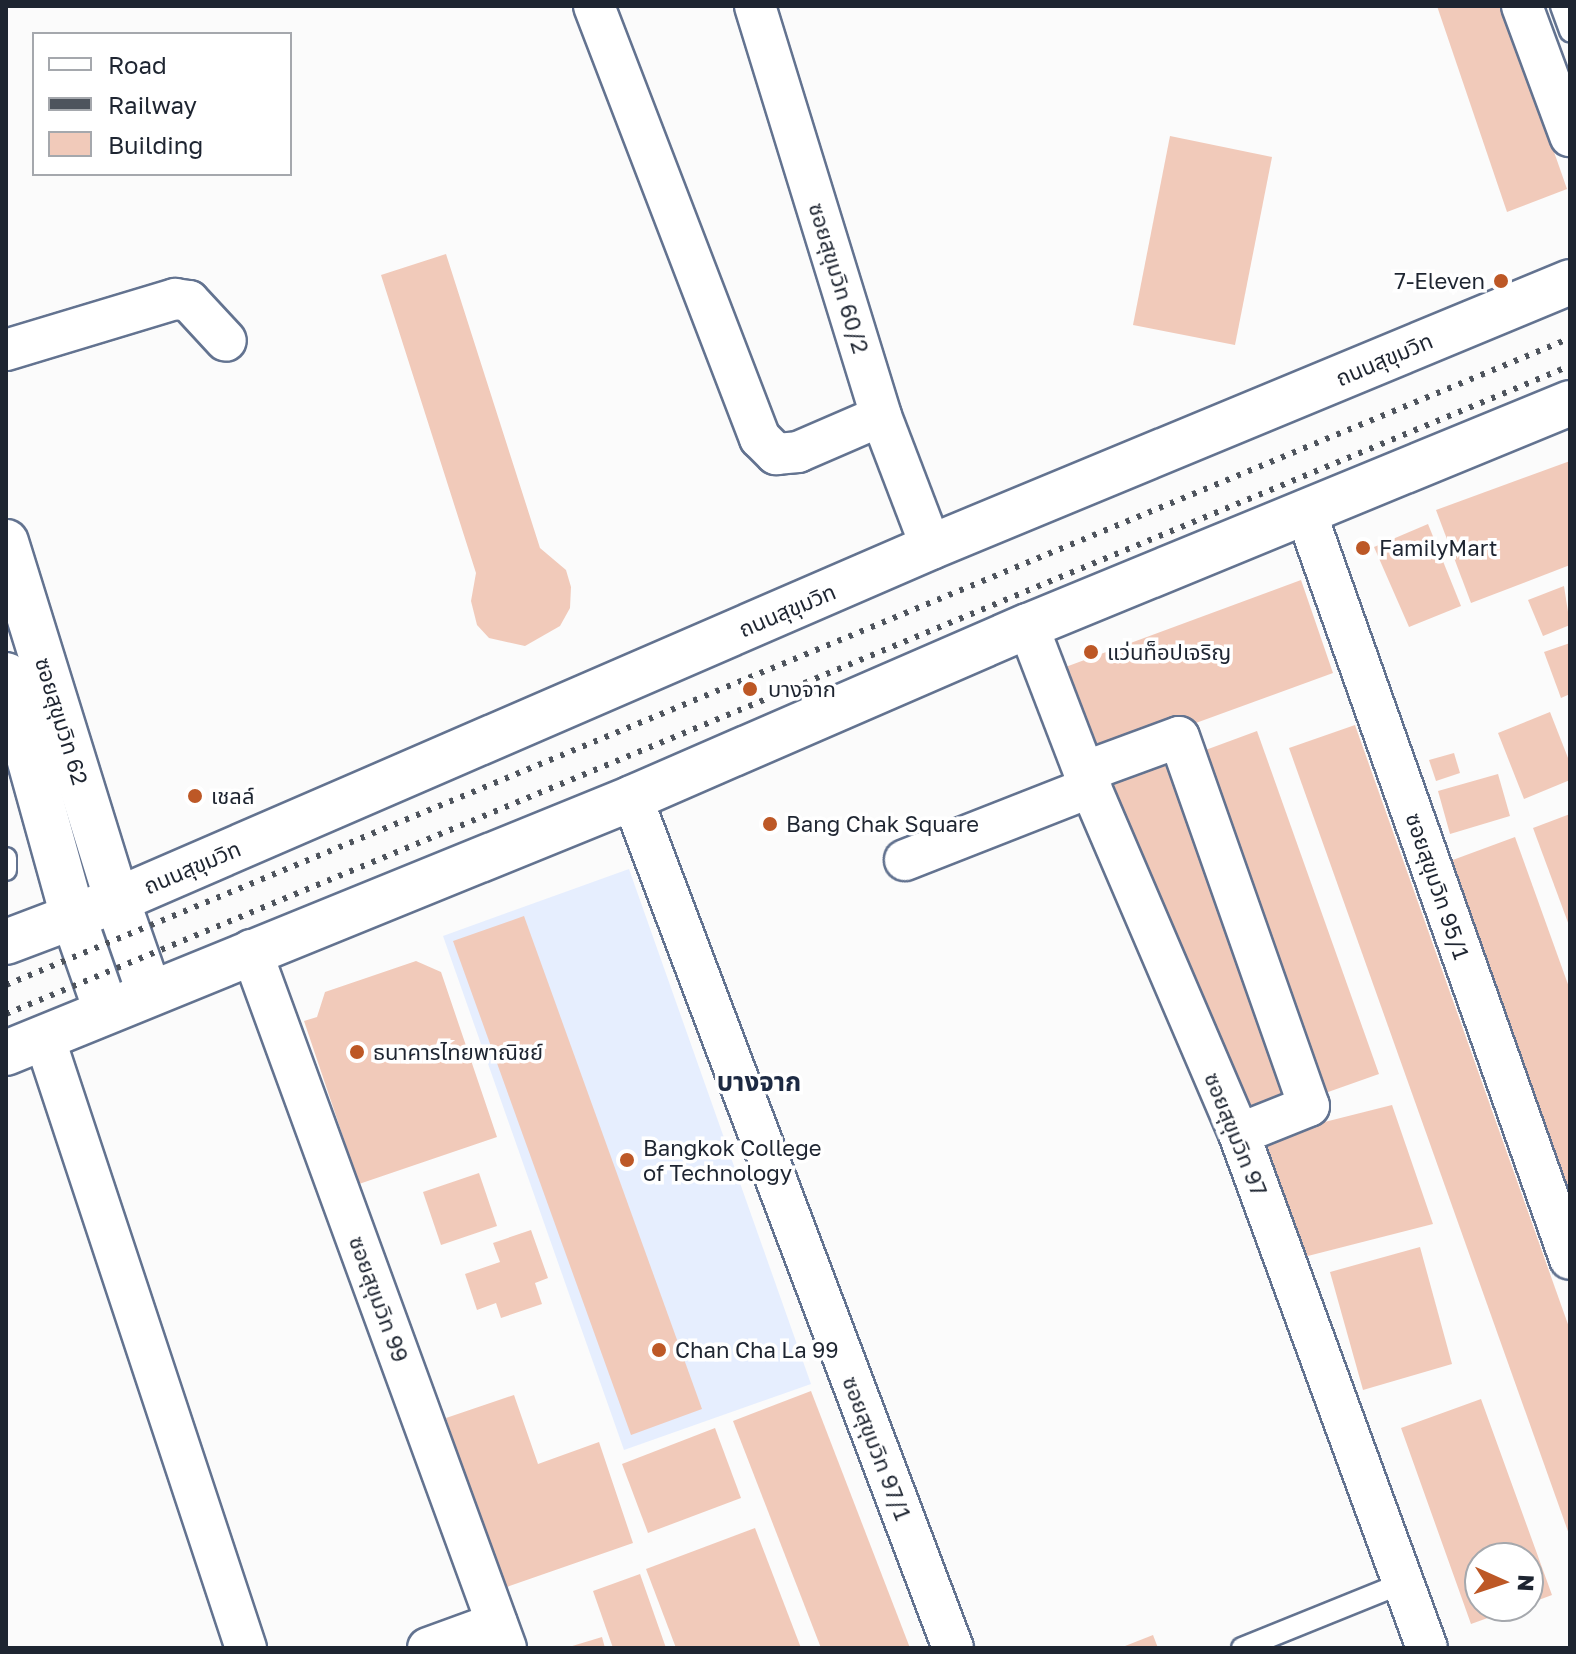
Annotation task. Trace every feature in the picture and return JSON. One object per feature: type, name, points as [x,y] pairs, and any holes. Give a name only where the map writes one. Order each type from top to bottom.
[{"type":"main road","name":"ถนนสุขุมวิท","points":[[6,942],[117,900],[931,547],[1570,282]]},
{"type":"main road","points":[[25,1045],[251,950],[632,798],[1028,626],[1570,403]]},
{"type":"main road","name":"ซอยสุขุมวิท 62","points":[[6,542],[117,900],[149,992]]},
{"type":"main road","name":"ซอยสุขุมวิท 62","points":[[6,675],[73,916],[106,1010]]},
{"type":"street","points":[[594,6],[760,438],[776,454],[798,452],[881,416]]},
{"type":"street","name":"ซอยสุขุมวิท 60/2","points":[[755,6],[881,416],[931,547]]},
{"type":"street","points":[[1522,6],[1570,136]]},
{"type":"street","points":[[6,350],[175,299],[189,301],[226,341]]},
{"type":"street","name":"ซอยสุขุมวิท 95/1","points":[[1306,513],[1570,1259]]},
{"type":"street","name":"ซอยสุขุมวิท 97","points":[[1028,626],[1087,779],[1239,1134],[1427,1648]]},
{"type":"street","points":[[905,860],[1179,737],[1309,1106],[1239,1134]]},
{"type":"street","name":"ซอยสุขุมวิท 97/1","points":[[632,798],[953,1648]]},
{"type":"street","name":"ซอยสุขุมวิท 99","points":[[251,950],[502,1636]]},
{"type":"street","points":[[25,1045],[246,1648]]},
{"type":"street","points":[[428,1648],[502,1636]]},
{"type":"lane","points":[[1561,6],[1570,31]]},
{"type":"lane","points":[[6,858],[6,870]]},
{"type":"lane","points":[[1242,1648],[1403,1583]]},
{"type":"shaded area","name":"Bangkok College of Technology","points":[[629,869],[811,1384],[624,1450],[443,936]]},
{"type":"building","points":[[1437,6],[1503,6],[1567,189],[1507,212]]},
{"type":"building","points":[[1170,136],[1272,157],[1235,345],[1133,325]]},
{"type":"building","points":[[446,254],[540,548],[566,570],[571,587],[570,608],[560,626],[525,646],[489,638],[477,625],[471,601],[476,573],[381,275]]},
{"type":"building","points":[[1570,461],[1570,565],[1471,603],[1436,510]]},
{"type":"building","points":[[1428,524],[1461,606],[1409,627],[1374,547]]},
{"type":"building","points":[[1301,580],[1333,673],[1086,763],[1052,672]]},
{"type":"building","points":[[1564,586],[1570,625],[1543,636],[1528,600]]},
{"type":"building","points":[[1570,643],[1570,694],[1561,698],[1544,652]]},
{"type":"building","points":[[1550,712],[1570,763],[1570,780],[1524,799],[1498,733]]},
{"type":"building","points":[[1355,725],[1570,1330],[1570,1537],[1289,748]]},
{"type":"building","points":[[1257,731],[1379,1074],[1314,1097],[1192,755]]},
{"type":"building","points":[[1175,748],[1297,1090],[1231,1114],[1109,771]]},
{"type":"building","points":[[1454,753],[1460,773],[1436,781],[1429,760]]},
{"type":"building","points":[[1498,774],[1510,816],[1450,834],[1438,791]]},
{"type":"building","points":[[1570,814],[1570,928],[1533,828]]},
{"type":"building","points":[[1515,837],[1570,990],[1570,1198],[1450,861]]},
{"type":"building","points":[[524,916],[702,1409],[631,1435],[453,941]]},
{"type":"building","points":[[416,961],[441,972],[497,1137],[359,1184],[304,1021],[317,1017],[325,992]]},
{"type":"building","points":[[1392,1105],[1433,1224],[1296,1259],[1253,1140]]},
{"type":"building","points":[[479,1173],[497,1226],[441,1245],[423,1192]]},
{"type":"building","points":[[531,1230],[548,1278],[535,1283],[542,1304],[501,1318],[496,1303],[477,1310],[465,1274],[500,1262],[493,1243]]},
{"type":"building","points":[[1420,1247],[1452,1364],[1363,1390],[1330,1272]]},
{"type":"building","points":[[811,1391],[910,1648],[821,1648],[733,1421]]},
{"type":"building","points":[[514,1395],[538,1464],[599,1442],[633,1543],[504,1588],[446,1418]]},
{"type":"building","points":[[1481,1399],[1533,1542],[1464,1542],[1464,1604],[1401,1428]]},
{"type":"building","points":[[715,1428],[741,1498],[648,1533],[622,1464]]},
{"type":"building","points":[[755,1528],[801,1648],[676,1648],[646,1569]]},
{"type":"building","points":[[1544,1573],[1552,1595],[1544,1598]]},
{"type":"building","points":[[640,1574],[666,1648],[613,1648],[593,1591]]},
{"type":"building","points":[[1153,1635],[1158,1648],[1120,1648]]},
{"type":"building","points":[[602,1637],[605,1648],[569,1648],[569,1647]]},
{"type":"railway","points":[[6,985],[1570,338]]},
{"type":"railway","points":[[6,1014],[1570,366]]},
{"type":"place","name":"7-Eleven","points":[[1501,281]]},
{"type":"place","name":"FamilyMart","points":[[1363,548]]},
{"type":"place","name":"แว่นท็อปเจริญ","points":[[1091,652]]},
{"type":"place","name":"บางจาก","points":[[750,689]]},
{"type":"place","name":"เชลล์","points":[[195,796]]},
{"type":"place","name":"Bang Chak Square","points":[[770,824]]},
{"type":"place","name":"ธนาคารไทยพาณิชย์","points":[[357,1052]]},
{"type":"place","name":"Bangkok College of Technology","points":[[627,1160]]},
{"type":"place","name":"Chan Cha La 99","points":[[659,1350]]},
{"type":"district","name":"บางจาก","points":[[759,1082]]}]
